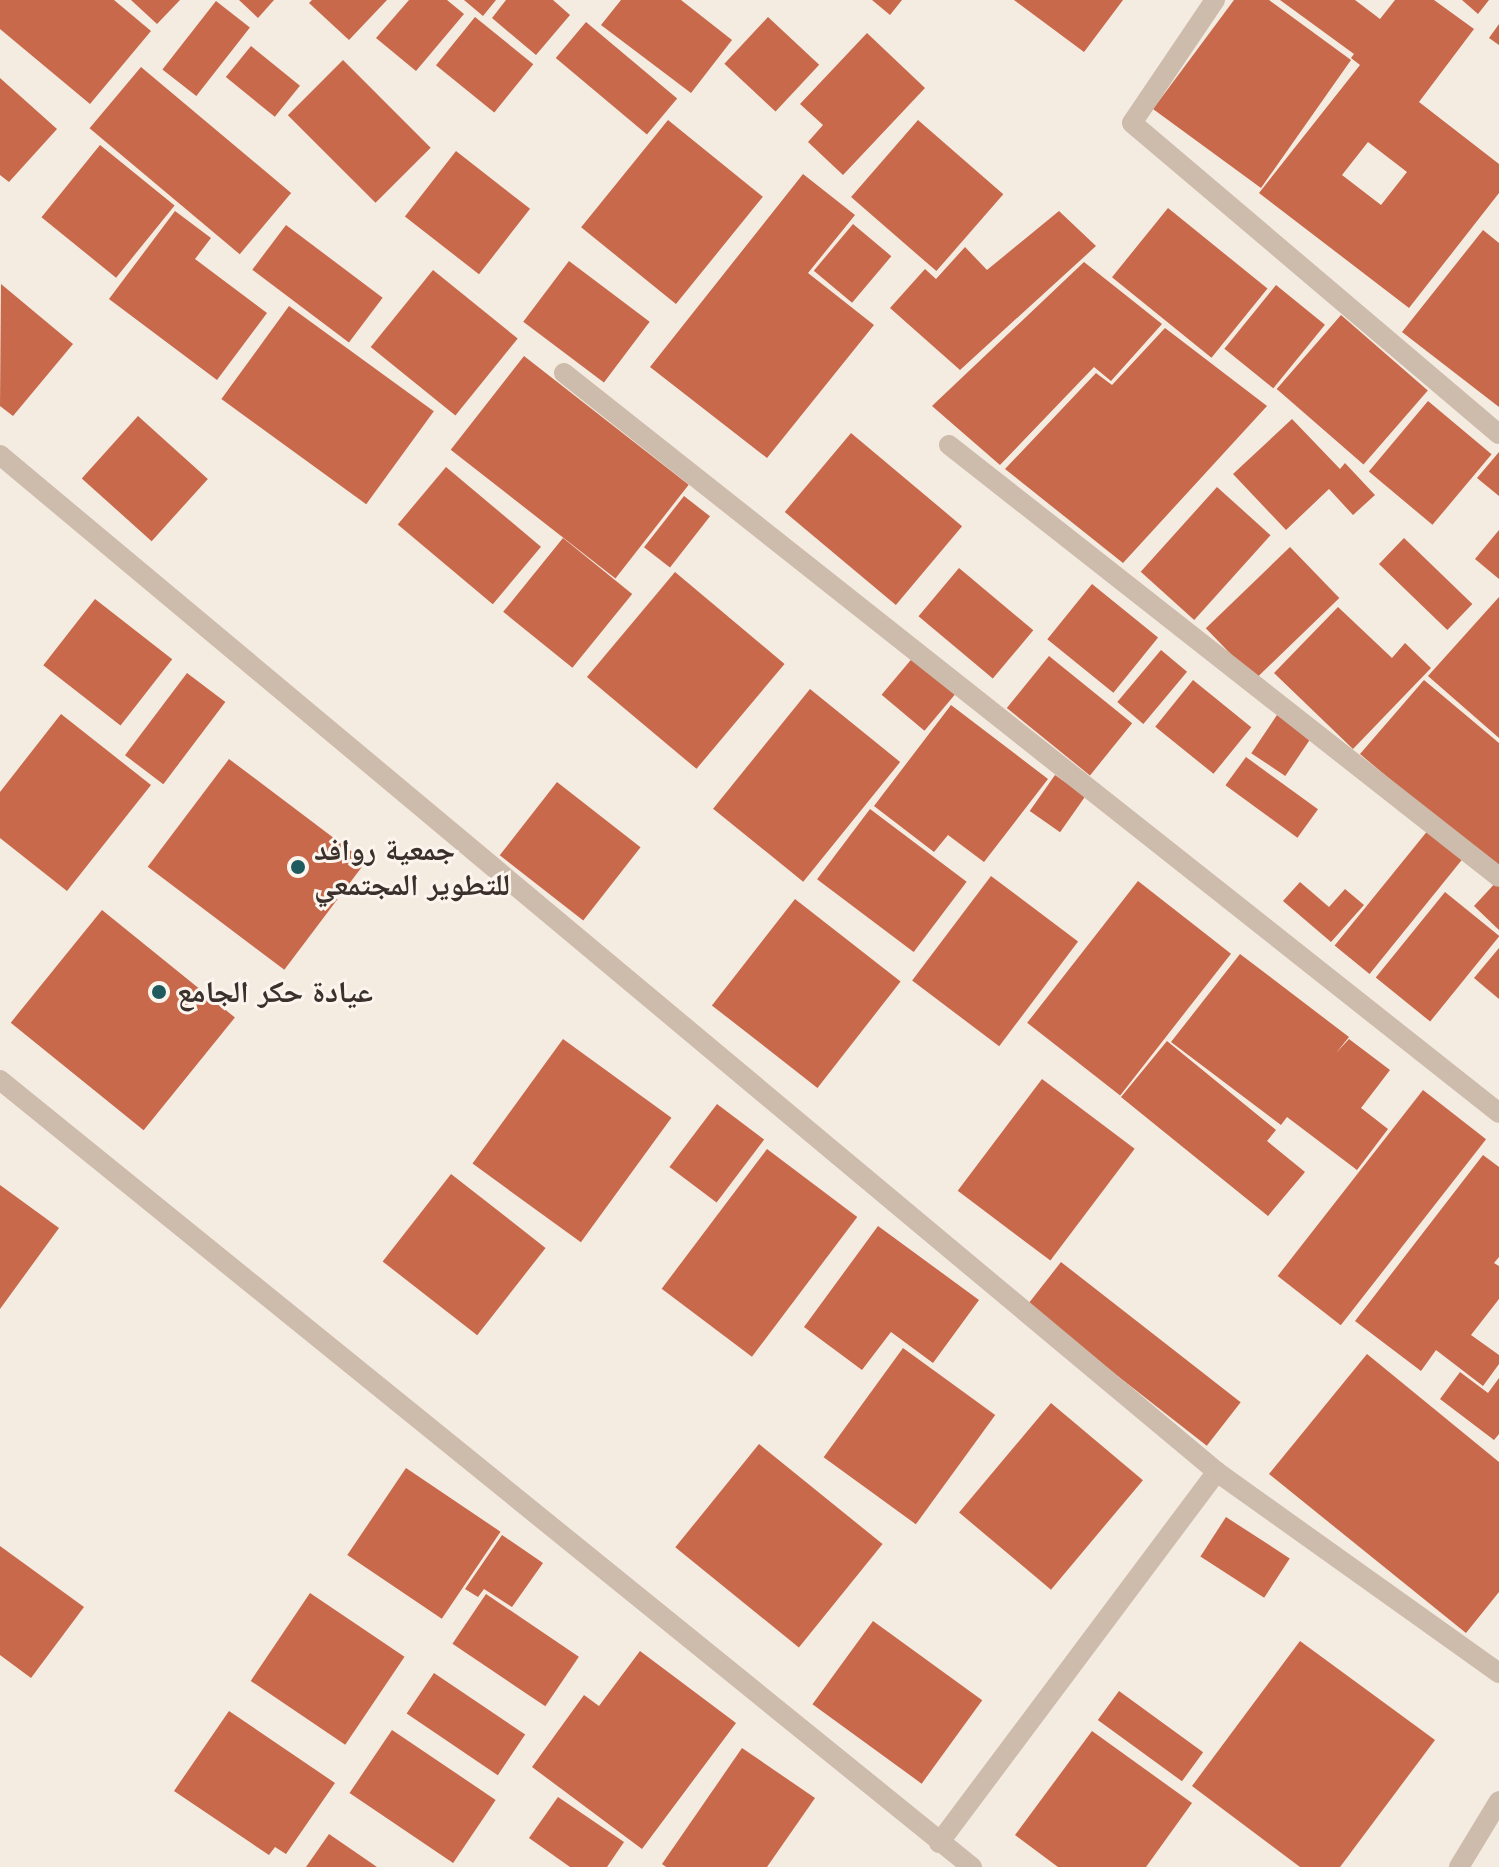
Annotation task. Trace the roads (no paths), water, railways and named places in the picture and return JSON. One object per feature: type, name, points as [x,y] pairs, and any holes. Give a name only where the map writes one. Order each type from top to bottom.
[{"type":"street","points":[[1215,0],[1132,123],[1499,434]]},
{"type":"street","points":[[564,373],[1499,1113]]},
{"type":"street","points":[[949,445],[1499,877]]},
{"type":"street","points":[[0,455],[1217,1472],[1499,1673]]},
{"type":"street","points":[[0,1080],[972,1867]]},
{"type":"street","points":[[939,1843],[1217,1472]]},
{"type":"street","points":[[1459,1867],[1496,1813]]},
{"type":"place","name":"جمعية روافد للتطوير المجتمعي","points":[[298,867]]},
{"type":"place","name":"عيادة حكر الجامع","points":[[159,992]]}]
